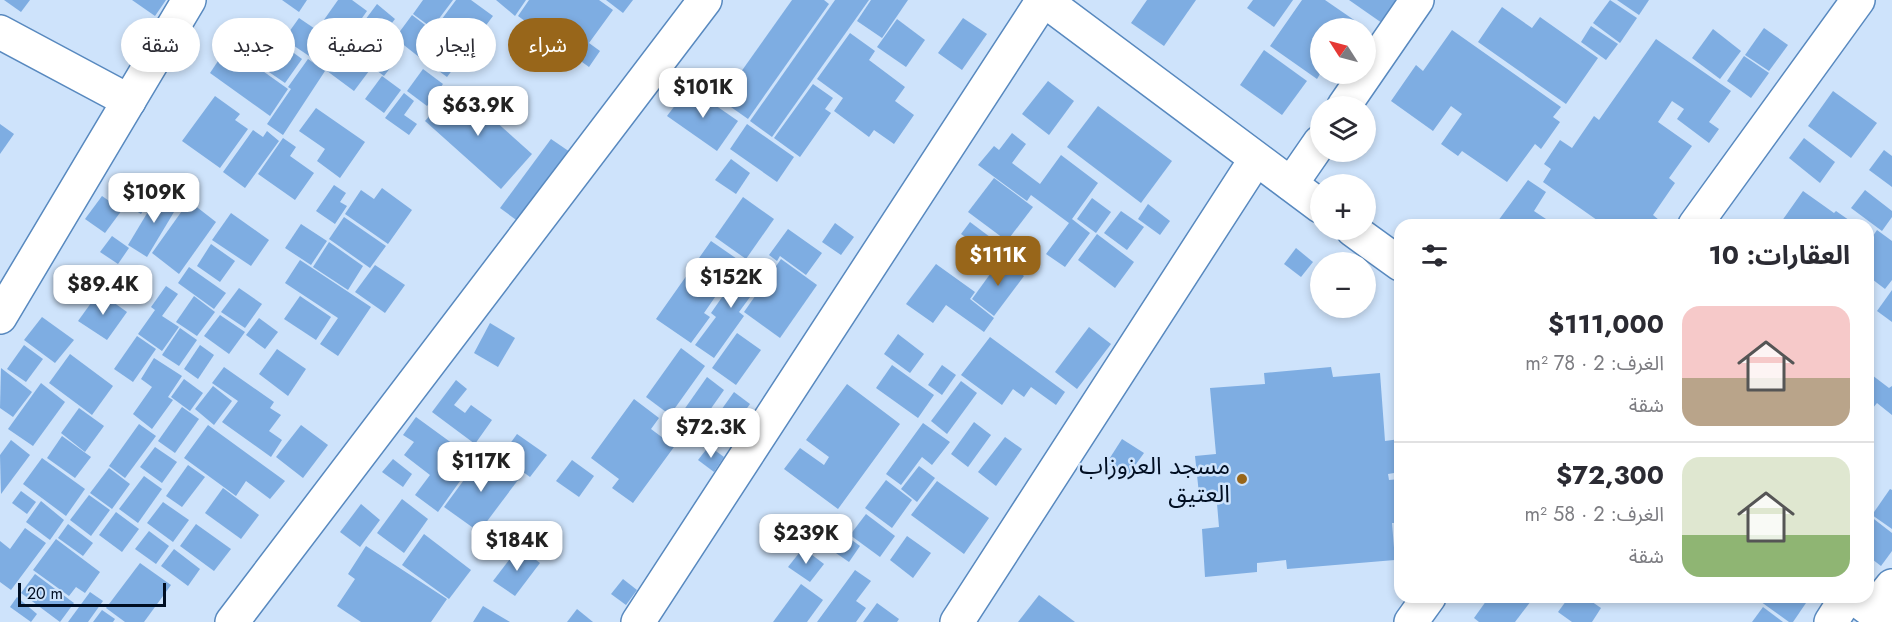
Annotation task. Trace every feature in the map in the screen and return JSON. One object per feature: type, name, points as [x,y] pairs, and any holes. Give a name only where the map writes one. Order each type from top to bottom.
[{"type":"street","points":[[0,317],[189,0]]},
{"type":"street","points":[[232,622],[705,0]]},
{"type":"street","points":[[638,622],[1043,0],[1310,198]]},
{"type":"street","points":[[1351,96],[1416,0]]},
{"type":"street","points":[[1699,219],[1858,0]]},
{"type":"street","points":[[0,32],[129,101]]},
{"type":"street","points":[[1291,184],[1310,156]]},
{"type":"street","points":[[957,622],[1256,159]]},
{"type":"street","points":[[1367,240],[1394,260]]},
{"type":"street","points":[[1874,600],[1892,586]]},
{"type":"street","points":[[1412,622],[1425,603]]},
{"type":"street","points":[[1831,622],[1865,607]]},
{"type":"building","points":[[4,0],[30,0],[21,12]]},
{"type":"building","points":[[132,0],[166,0],[155,16]]},
{"type":"building","points":[[282,0],[307,0],[299,12]]},
{"type":"building","points":[[338,0],[352,0],[367,11],[362,18],[325,18]]},
{"type":"building","points":[[423,0],[453,0],[440,18],[418,18],[413,14]]},
{"type":"building","points":[[456,0],[471,0],[493,16],[491,18],[443,18]]},
{"type":"building","points":[[496,0],[526,0],[515,16]]},
{"type":"building","points":[[529,0],[599,0],[613,10],[589,43],[600,51],[589,67],[588,18],[521,18],[518,16]]},
{"type":"building","points":[[606,0],[633,0],[623,13]]},
{"type":"building","points":[[792,0],[824,0],[829,4],[748,119],[721,100]]},
{"type":"building","points":[[835,0],[869,0],[772,137],[750,121]]},
{"type":"building","points":[[871,0],[908,0],[882,38],[857,21]]},
{"type":"building","points":[[1147,0],[1196,0],[1164,46],[1131,23]]},
{"type":"building","points":[[1253,0],[1293,0],[1274,27],[1247,8]]},
{"type":"building","points":[[1302,0],[1325,0],[1351,18],[1310,18],[1310,74],[1270,46]]},
{"type":"building","points":[[1349,0],[1402,0],[1392,30]]},
{"type":"building","points":[[1610,0],[1637,18],[1620,43],[1593,23]]},
{"type":"building","points":[[1617,0],[1649,0],[1639,15]]},
{"type":"building","points":[[377,4],[394,18],[367,18]]},
{"type":"building","points":[[1502,7],[1532,28],[1540,17],[1598,58],[1566,104],[1478,42]]},
{"type":"building","points":[[412,15],[416,18],[416,55],[404,45],[404,26]]},
{"type":"building","points":[[299,18],[307,23],[307,55],[295,46],[295,24]]},
{"type":"building","points":[[963,18],[987,34],[962,70],[938,53]]},
{"type":"building","points":[[897,19],[925,40],[906,67],[877,47]]},
{"type":"building","points":[[1591,26],[1618,44],[1606,60],[1581,42]]},
{"type":"building","points":[[1764,28],[1788,45],[1769,71],[1745,55]]},
{"type":"building","points":[[1713,29],[1741,51],[1720,79],[1692,58]]},
{"type":"building","points":[[1452,30],[1561,107],[1553,117],[1560,122],[1541,149],[1535,144],[1507,182],[1462,151],[1458,156],[1441,144],[1462,114],[1451,106],[1433,131],[1391,101],[1416,65],[1423,71]]},
{"type":"building","points":[[850,33],[875,51],[869,60],[905,87],[895,101],[914,115],[894,144],[874,130],[869,137],[834,111],[843,98],[817,79]]},
{"type":"building","points":[[1656,39],[1731,91],[1709,122],[1719,129],[1709,143],[1677,119],[1684,109],[1672,101],[1658,122],[1692,146],[1669,178],[1675,183],[1653,215],[1658,219],[1595,219],[1543,182],[1551,169],[1544,164],[1560,140],[1572,148],[1594,116],[1599,120]]},
{"type":"building","points":[[1264,50],[1307,81],[1282,115],[1240,85]]},
{"type":"building","points":[[295,54],[302,59],[295,69]]},
{"type":"building","points":[[1744,56],[1769,73],[1751,98],[1727,81]]},
{"type":"building","points":[[307,60],[307,72],[324,72],[283,135],[267,124],[291,89],[288,87]]},
{"type":"building","points":[[212,70],[212,72],[264,72],[288,89],[270,116],[210,73]]},
{"type":"building","points":[[269,72],[293,72],[285,83]]},
{"type":"building","points":[[328,72],[368,72],[354,91]]},
{"type":"building","points":[[421,72],[427,72],[443,84],[427,106],[407,91]]},
{"type":"building","points":[[440,72],[451,72],[447,77]]},
{"type":"building","points":[[382,76],[401,90],[384,113],[365,99]]},
{"type":"building","points":[[1048,81],[1074,101],[1049,135],[1022,114]]},
{"type":"building","points":[[813,84],[833,98],[825,109],[831,113],[800,157],[774,138]]},
{"type":"building","points":[[456,86],[532,154],[501,189],[425,121]]},
{"type":"building","points":[[689,87],[738,121],[717,151],[667,116]]},
{"type":"building","points":[[1833,91],[1877,123],[1851,158],[1808,126]]},
{"type":"building","points":[[404,93],[414,101],[404,115],[417,124],[409,135],[385,118]]},
{"type":"building","points":[[215,96],[240,114],[235,120],[248,129],[220,168],[182,141]]},
{"type":"building","points":[[1098,106],[1172,161],[1141,203],[1067,147]]},
{"type":"building","points":[[316,108],[365,142],[340,178],[317,161],[325,149],[299,131]]},
{"type":"building","points":[[0,124],[14,134],[0,154]]},
{"type":"building","points":[[747,124],[794,157],[777,182],[730,149]]},
{"type":"building","points":[[253,130],[263,137],[267,131],[279,141],[245,188],[223,172]]},
{"type":"building","points":[[1012,133],[1026,144],[1012,163],[1040,184],[1061,155],[1098,183],[1072,219],[1090,233],[1065,267],[1046,254],[1069,223],[1031,195],[1027,201],[978,165],[994,146],[999,150]]},
{"type":"building","points":[[283,138],[296,147],[290,156],[314,173],[295,200],[258,174]]},
{"type":"building","points":[[1804,138],[1835,162],[1820,183],[1789,158]]},
{"type":"building","points":[[551,139],[570,152],[519,222],[500,208]]},
{"type":"building","points":[[1884,150],[1892,156],[1892,187],[1869,170]]},
{"type":"building","points":[[731,159],[750,173],[736,194],[715,180]]},
{"type":"building","points":[[994,178],[1033,207],[1007,241],[968,212]]},
{"type":"building","points":[[1528,180],[1546,192],[1534,211],[1546,219],[1499,219]]},
{"type":"building","points":[[138,182],[155,192],[141,214],[125,204]]},
{"type":"building","points":[[334,185],[346,193],[340,202],[347,206],[335,224],[316,211]]},
{"type":"building","points":[[382,188],[412,210],[388,244],[345,214],[361,190],[374,199]]},
{"type":"building","points":[[161,190],[180,202],[147,257],[128,245]]},
{"type":"building","points":[[1865,190],[1892,211],[1892,217],[1882,231],[1874,225],[1874,219],[1866,219],[1851,208]]},
{"type":"building","points":[[1803,191],[1834,213],[1836,211],[1847,219],[1783,219]]},
{"type":"building","points":[[102,196],[122,210],[105,233],[85,219]]},
{"type":"building","points":[[743,197],[774,219],[746,259],[715,237]]},
{"type":"building","points":[[1092,198],[1111,212],[1096,233],[1077,219]]},
{"type":"building","points":[[189,201],[216,222],[179,274],[152,253]]},
{"type":"building","points":[[1148,204],[1170,221],[1160,235],[1138,219]]},
{"type":"building","points":[[1121,211],[1144,227],[1127,250],[1104,233]]},
{"type":"building","points":[[231,213],[269,240],[251,266],[212,240]]},
{"type":"building","points":[[344,217],[386,246],[370,268],[329,239]]},
{"type":"building","points":[[970,222],[1002,246],[994,257],[961,234]]},
{"type":"building","points":[[835,223],[854,237],[841,255],[822,242]]},
{"type":"building","points":[[301,224],[327,241],[311,265],[285,248]]},
{"type":"building","points":[[788,229],[822,253],[806,275],[780,256],[777,261],[769,255]]},
{"type":"building","points":[[1877,230],[1892,241],[1892,280],[1885,289],[1874,281],[1874,234]]},
{"type":"building","points":[[1097,234],[1134,262],[1115,288],[1078,260]]},
{"type":"building","points":[[112,236],[129,248],[118,264],[100,252]]},
{"type":"building","points":[[711,241],[740,261],[704,313],[710,317],[691,343],[656,319]]},
{"type":"building","points":[[329,242],[363,266],[348,290],[313,267]]},
{"type":"building","points":[[211,244],[235,261],[220,282],[197,266]]},
{"type":"building","points":[[1296,248],[1310,260],[1310,266],[1301,277],[1284,264]]},
{"type":"building","points":[[781,259],[817,285],[780,338],[744,312]]},
{"type":"building","points":[[1001,259],[1024,276],[994,316],[972,299]]},
{"type":"building","points":[[300,260],[371,307],[338,356],[320,344],[338,318],[285,283]]},
{"type":"building","points":[[748,260],[767,274],[739,312],[744,316],[714,358],[695,345],[716,317],[711,313]]},
{"type":"building","points":[[936,264],[975,292],[970,299],[994,318],[984,332],[946,305],[933,323],[906,304]]},
{"type":"building","points":[[375,265],[405,285],[385,313],[355,292]]},
{"type":"building","points":[[189,267],[226,293],[214,309],[178,283]]},
{"type":"building","points":[[166,286],[178,294],[162,316],[179,327],[162,351],[138,334],[155,310],[151,307]]},
{"type":"building","points":[[239,288],[262,304],[245,328],[221,312]]},
{"type":"building","points":[[1892,290],[1892,322],[1877,311]]},
{"type":"building","points":[[99,292],[127,312],[107,340],[78,321]]},
{"type":"building","points":[[194,296],[215,312],[197,336],[176,322]]},
{"type":"building","points":[[300,296],[331,317],[316,340],[284,319]]},
{"type":"building","points":[[220,315],[245,332],[229,354],[204,336]]},
{"type":"building","points":[[42,317],[74,340],[55,363],[24,340]]},
{"type":"building","points":[[259,318],[278,332],[265,349],[246,335]]},
{"type":"building","points":[[490,323],[515,338],[498,367],[474,353]]},
{"type":"building","points":[[1089,327],[1111,344],[1077,389],[1055,372]]},
{"type":"building","points":[[180,328],[197,340],[179,366],[162,355]]},
{"type":"building","points":[[737,333],[761,350],[736,385],[712,368]]},
{"type":"building","points":[[898,334],[924,354],[910,373],[884,354]]},
{"type":"building","points":[[137,336],[156,349],[133,382],[114,369]]},
{"type":"building","points":[[990,337],[1065,392],[1056,405],[1031,387],[1024,397],[1013,389],[1002,405],[961,375]]},
{"type":"building","points":[[24,345],[43,359],[26,382],[7,369]]},
{"type":"building","points":[[200,345],[214,355],[198,379],[184,369]]},
{"type":"building","points":[[681,348],[705,366],[670,415],[646,397]]},
{"type":"building","points":[[277,349],[306,369],[288,396],[259,374]]},
{"type":"building","points":[[70,354],[113,386],[92,415],[49,383]]},
{"type":"building","points":[[154,358],[182,376],[168,397],[173,400],[152,429],[133,414],[152,387],[141,379]]},
{"type":"building","points":[[892,365],[934,395],[918,418],[876,388]]},
{"type":"building","points":[[942,365],[956,375],[942,395],[928,385]]},
{"type":"building","points":[[224,367],[274,402],[270,408],[281,415],[269,431],[282,440],[271,457],[222,422],[238,401],[212,383]]},
{"type":"building","points":[[1331,367],[1333,377],[1380,373],[1385,441],[1394,440],[1394,473],[1388,474],[1389,480],[1394,480],[1394,523],[1392,523],[1394,560],[1287,569],[1286,560],[1257,563],[1257,572],[1205,577],[1202,529],[1219,527],[1216,492],[1199,494],[1195,456],[1216,454],[1210,388],[1265,384],[1264,373]]},
{"type":"building","points":[[1,368],[32,392],[13,417],[0,408]]},
{"type":"building","points":[[707,377],[724,390],[698,427],[681,414]]},
{"type":"building","points":[[1874,377],[1889,388],[1892,386],[1892,415],[1877,403],[1874,407]]},
{"type":"building","points":[[184,379],[203,393],[190,411],[171,397]]},
{"type":"building","points":[[456,380],[467,389],[454,405],[465,413],[471,405],[492,420],[475,444],[432,412]]},
{"type":"building","points":[[961,381],[977,393],[947,434],[931,421]]},
{"type":"building","points":[[41,383],[65,402],[33,446],[8,429]]},
{"type":"building","points":[[847,384],[900,424],[838,509],[784,469],[800,448],[824,465],[829,457],[806,440]]},
{"type":"building","points":[[213,386],[232,401],[214,425],[195,409]]},
{"type":"building","points":[[734,392],[750,404],[720,446],[704,434]]},
{"type":"building","points":[[634,399],[659,418],[651,429],[663,438],[671,427],[682,436],[633,503],[612,488],[619,479],[591,458]]},
{"type":"building","points":[[182,407],[199,419],[175,453],[158,441]]},
{"type":"building","points":[[79,408],[104,426],[85,452],[61,433]]},
{"type":"building","points":[[416,417],[475,460],[438,512],[415,495],[430,475],[404,455],[414,442],[403,435]]},
{"type":"building","points":[[974,422],[991,435],[968,467],[951,454]]},
{"type":"building","points":[[923,423],[950,442],[932,465],[922,457],[901,485],[886,474]]},
{"type":"building","points":[[139,424],[156,436],[125,478],[109,466]]},
{"type":"building","points":[[208,425],[285,481],[270,499],[246,481],[236,496],[184,458]]},
{"type":"building","points":[[301,425],[328,445],[303,478],[276,457]]},
{"type":"building","points":[[517,434],[547,455],[530,477],[501,456]]},
{"type":"building","points":[[62,436],[91,457],[75,478],[47,458]]},
{"type":"building","points":[[1005,437],[1022,449],[996,486],[978,472]]},
{"type":"building","points":[[1122,439],[1144,453],[1126,478],[1106,464]]},
{"type":"building","points":[[11,440],[30,455],[1,494],[0,455]]},
{"type":"building","points":[[709,446],[724,457],[714,472],[698,460]]},
{"type":"building","points":[[155,447],[177,462],[162,483],[140,467]]},
{"type":"building","points":[[483,454],[518,480],[479,532],[444,507]]},
{"type":"building","points":[[42,458],[85,489],[66,516],[23,484]]},
{"type":"building","points":[[393,459],[412,474],[403,487],[382,472]]},
{"type":"building","points":[[572,460],[594,476],[579,497],[556,481]]},
{"type":"building","points":[[188,465],[205,477],[182,507],[166,496]]},
{"type":"building","points":[[919,466],[935,478],[917,502],[901,489]]},
{"type":"building","points":[[109,468],[130,484],[112,509],[90,493]]},
{"type":"building","points":[[144,476],[162,489],[138,523],[119,509]]},
{"type":"building","points":[[886,480],[912,500],[892,528],[865,508]]},
{"type":"building","points":[[937,481],[989,518],[964,554],[911,515]]},
{"type":"building","points":[[223,488],[259,515],[241,539],[205,513]]},
{"type":"building","points":[[1890,489],[1892,490],[1892,529],[1874,516],[1874,512]]},
{"type":"building","points":[[21,491],[36,502],[27,514],[12,503]]},
{"type":"building","points":[[89,495],[110,510],[91,536],[70,520]]},
{"type":"building","points":[[402,499],[428,519],[404,553],[377,533]]},
{"type":"building","points":[[41,501],[64,520],[50,540],[26,522]]},
{"type":"building","points":[[163,502],[189,520],[173,542],[147,523]]},
{"type":"building","points":[[361,504],[380,520],[360,547],[340,532]]},
{"type":"building","points":[[116,512],[139,529],[122,552],[99,535]]},
{"type":"building","points":[[866,514],[895,536],[880,557],[850,535]]},
{"type":"building","points":[[1874,519],[1892,533],[1892,551],[1881,566],[1874,561]]},
{"type":"building","points":[[68,524],[93,543],[83,556],[58,538]]},
{"type":"building","points":[[196,524],[231,549],[214,571],[180,546]]},
{"type":"building","points":[[25,528],[46,543],[11,590],[0,582],[0,541],[10,549]]},
{"type":"building","points":[[149,531],[169,546],[156,564],[135,549]]},
{"type":"building","points":[[424,534],[471,570],[449,599],[402,565]]},
{"type":"building","points":[[845,535],[860,546],[849,562],[833,551]]},
{"type":"building","points":[[907,536],[931,553],[913,578],[890,560]]},
{"type":"building","points":[[56,539],[100,572],[85,593],[76,587],[69,596],[33,570]]},
{"type":"building","points":[[366,546],[447,599],[431,622],[361,622],[337,606],[355,579],[348,574]]},
{"type":"building","points":[[519,547],[540,563],[515,596],[493,581]]},
{"type":"building","points":[[803,548],[824,564],[810,582],[788,567]]},
{"type":"building","points":[[174,549],[200,569],[188,586],[161,566]]},
{"type":"building","points":[[140,563],[171,585],[144,622],[125,622],[106,608]]},
{"type":"building","points":[[855,570],[871,581],[856,601],[866,608],[856,622],[817,622]]},
{"type":"building","points":[[35,574],[74,603],[60,622],[21,593]]},
{"type":"building","points":[[623,579],[637,590],[626,605],[611,594]]},
{"type":"building","points":[[801,584],[823,600],[807,622],[773,622]]},
{"type":"building","points":[[90,592],[103,601],[88,622],[68,622]]},
{"type":"building","points":[[1039,595],[1075,622],[1018,622]]},
{"type":"building","points":[[17,597],[37,614],[31,622],[10,607]]},
{"type":"building","points":[[877,603],[899,619],[897,622],[863,622]]},
{"type":"building","points":[[1485,603],[1529,603],[1515,622],[1479,622],[1474,618]]},
{"type":"building","points":[[1565,603],[1594,603],[1601,608],[1592,622],[1572,622],[1558,612]]},
{"type":"building","points":[[1763,603],[1806,603],[1793,622],[1789,622]]},
{"type":"building","points":[[483,606],[510,622],[473,622]]},
{"type":"building","points":[[1763,607],[1783,622],[1752,622]]},
{"type":"building","points":[[577,609],[593,622],[567,622]]},
{"type":"building","points":[[102,610],[115,619],[113,622],[93,622]]},
{"type":"place","name":"مسجد العزوزاب العتيق","points":[[1242,479]]}]
